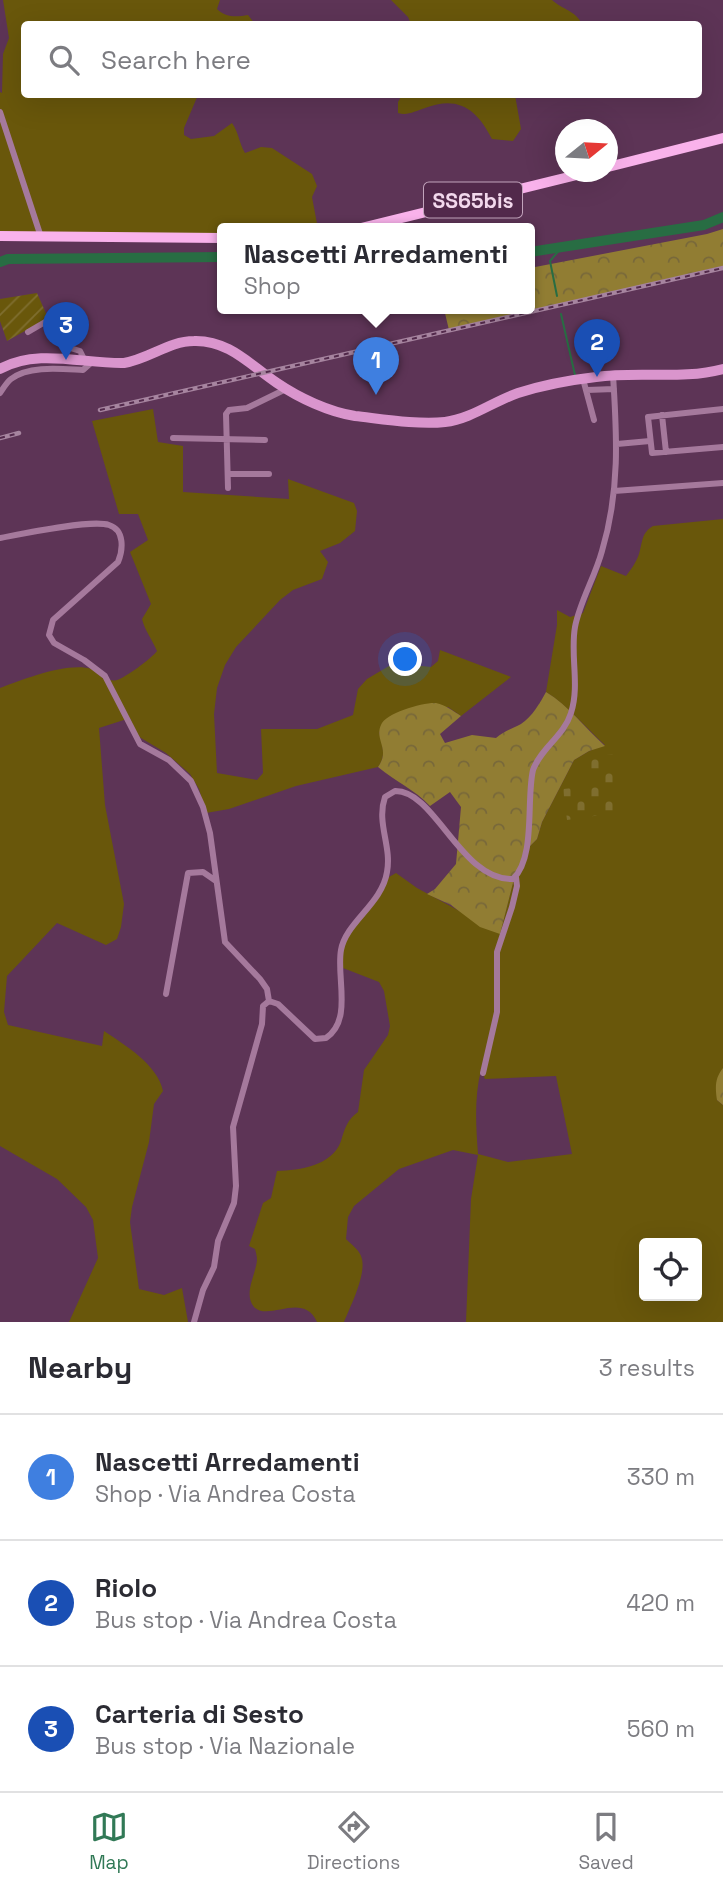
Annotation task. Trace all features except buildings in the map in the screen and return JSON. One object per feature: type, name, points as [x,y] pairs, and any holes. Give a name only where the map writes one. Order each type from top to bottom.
[{"type":"main road","points":[[618,164],[723,138]]},
{"type":"main road","name":"SS65bis","points":[[381,223],[555,180]]},
{"type":"main road","points":[[0,236],[217,238]]},
{"type":"main road","points":[[0,369],[13,363],[40,358],[124,363],[181,342],[209,342],[244,357],[286,389],[330,409],[352,415],[444,422],[465,417],[519,393],[583,379],[613,375],[699,373],[723,369]]},
{"type":"street","points":[[0,112],[41,237]]},
{"type":"street","points":[[0,393],[8,382],[18,376],[43,369],[83,370],[88,362],[80,351],[67,346],[69,318],[52,318],[28,332]]},
{"type":"street","points":[[483,1073],[497,1012],[497,953],[512,907],[517,886],[516,877],[526,848],[533,770],[536,762],[563,731],[573,705],[575,628],[602,551],[614,491],[617,444],[613,375]]},
{"type":"street","points":[[583,379],[594,420]]},
{"type":"street","points":[[228,488],[226,414],[229,410],[247,408],[286,389]]},
{"type":"street","points":[[587,390],[614,389]]},
{"type":"street","points":[[723,409],[648,417],[652,453],[723,447]]},
{"type":"street","points":[[662,415],[666,452]]},
{"type":"street","points":[[173,438],[265,440]]},
{"type":"street","points":[[617,444],[650,441]]},
{"type":"street","points":[[228,474],[269,474]]},
{"type":"street","points":[[614,491],[723,483]]},
{"type":"street","points":[[0,538],[92,524],[110,525],[116,529],[122,542],[122,553],[118,562],[57,616],[50,627],[49,635],[54,643],[105,676],[141,744],[169,761],[191,781],[203,807],[210,833],[225,942],[260,979],[267,989],[269,1001]]},
{"type":"street","points":[[269,1001],[278,1003],[315,1039],[326,1038],[334,1030],[340,1010],[340,960],[344,940],[381,889],[388,872],[381,816],[383,802],[388,793],[401,791],[415,799],[468,857],[484,870],[508,879],[516,877]]},
{"type":"street","points":[[166,993],[188,873],[203,872],[216,881]]},
{"type":"street","points":[[194,1322],[203,1290],[214,1267],[218,1241],[234,1203],[236,1186],[233,1121],[262,1024],[263,1006],[269,1001]]},
{"type":"green space","points":[[3,0],[220,0],[217,9],[224,14],[248,15],[253,21],[21,21],[21,98],[197,98],[184,128],[184,135],[191,139],[214,136],[232,123],[245,153],[261,147],[272,148],[312,174],[317,186],[312,197],[317,223],[217,223],[217,239],[0,237],[0,92],[2,93],[3,54],[9,38]]},
{"type":"green space","points":[[391,0],[552,0],[580,21],[410,21]]},
{"type":"green space","points":[[400,98],[516,98],[521,129],[513,141],[492,139],[480,120],[465,107],[457,104],[437,104],[402,114],[398,113]]},
{"type":"green space","points":[[723,229],[723,266],[535,310],[535,267]]},
{"type":"green space","points":[[37,293],[48,318],[7,341],[0,321],[0,299]]},
{"type":"green space","points":[[445,314],[518,314],[449,330]]},
{"type":"green space","points":[[153,409],[158,442],[183,446],[183,492],[289,499],[288,479],[354,503],[357,511],[355,531],[340,543],[320,551],[328,562],[322,579],[293,590],[280,600],[236,647],[225,665],[217,688],[214,714],[217,773],[257,780],[263,773],[261,729],[317,729],[353,715],[358,689],[367,679],[394,663],[431,667],[438,661],[440,650],[511,677],[461,716],[448,707],[379,732],[383,754],[378,767],[296,786],[229,809],[206,813],[199,789],[190,774],[166,753],[141,738],[135,732],[130,718],[99,728],[105,805],[124,904],[117,939],[106,945],[57,923],[7,976],[4,1012],[8,1025],[102,1046],[104,1031],[140,1056],[155,1073],[163,1091],[154,1104],[149,1142],[130,1222],[139,1289],[164,1295],[182,1288],[188,1322],[69,1322],[98,1258],[93,1220],[86,1207],[57,1179],[0,1146],[0,688],[46,672],[82,667],[92,669],[113,681],[126,676],[157,651],[142,619],[151,604],[130,552],[148,540],[138,514],[119,514],[92,421]]},
{"type":"green space","points":[[723,519],[723,1068],[717,1100],[723,1105],[723,1322],[466,1322],[471,1199],[478,1155],[453,1150],[399,1169],[354,1206],[348,1217],[346,1239],[357,1249],[363,1263],[357,1289],[344,1322],[317,1322],[311,1313],[303,1309],[260,1311],[251,1302],[251,1284],[257,1260],[255,1249],[249,1246],[263,1203],[271,1198],[277,1171],[314,1165],[337,1149],[347,1125],[358,1112],[364,1070],[388,1035],[390,1026],[384,991],[379,982],[343,968],[342,950],[346,938],[389,877],[396,873],[417,888],[500,933],[515,875],[530,846],[537,839],[542,822],[574,760],[605,745],[546,692],[557,610],[570,617],[583,613],[601,566],[626,576],[638,557],[649,529],[653,526]],"holes":[[[481,1070],[485,1079],[556,1076],[572,1154],[508,1162],[478,1154],[476,1102]]]},
{"type":"green space","points":[[546,692],[570,710],[605,746],[574,760],[542,822],[537,839],[530,846],[515,875],[500,934],[480,927],[451,905],[427,894],[435,889],[456,864],[461,807],[450,792],[430,806],[378,767],[383,755],[379,730],[390,716],[414,706],[436,703],[461,716],[440,734],[445,743],[472,735],[496,738],[525,721]]},
{"type":"green space","points":[[613,754],[621,812],[567,820],[563,789],[584,787],[589,779],[586,758]]},
{"type":"green space","points":[[723,1068],[723,1105],[717,1100],[716,1087],[718,1075]]},
{"type":"waterway","points":[[535,251],[704,225],[723,217]]},
{"type":"waterway","points":[[557,296],[550,261],[562,247]]},
{"type":"waterway","points":[[0,262],[8,259],[217,257]]},
{"type":"waterway","points":[[561,314],[575,375]]},
{"type":"railway","points":[[535,311],[723,268]]},
{"type":"railway","points":[[100,410],[521,314]]},
{"type":"railway","points":[[0,438],[19,433]]},
{"type":"place","name":"Carteria di Sesto","points":[[66,360]]},
{"type":"place","name":"Riolo","points":[[597,377]]},
{"type":"place","name":"Nascetti Arredamenti","points":[[376,395]]}]
